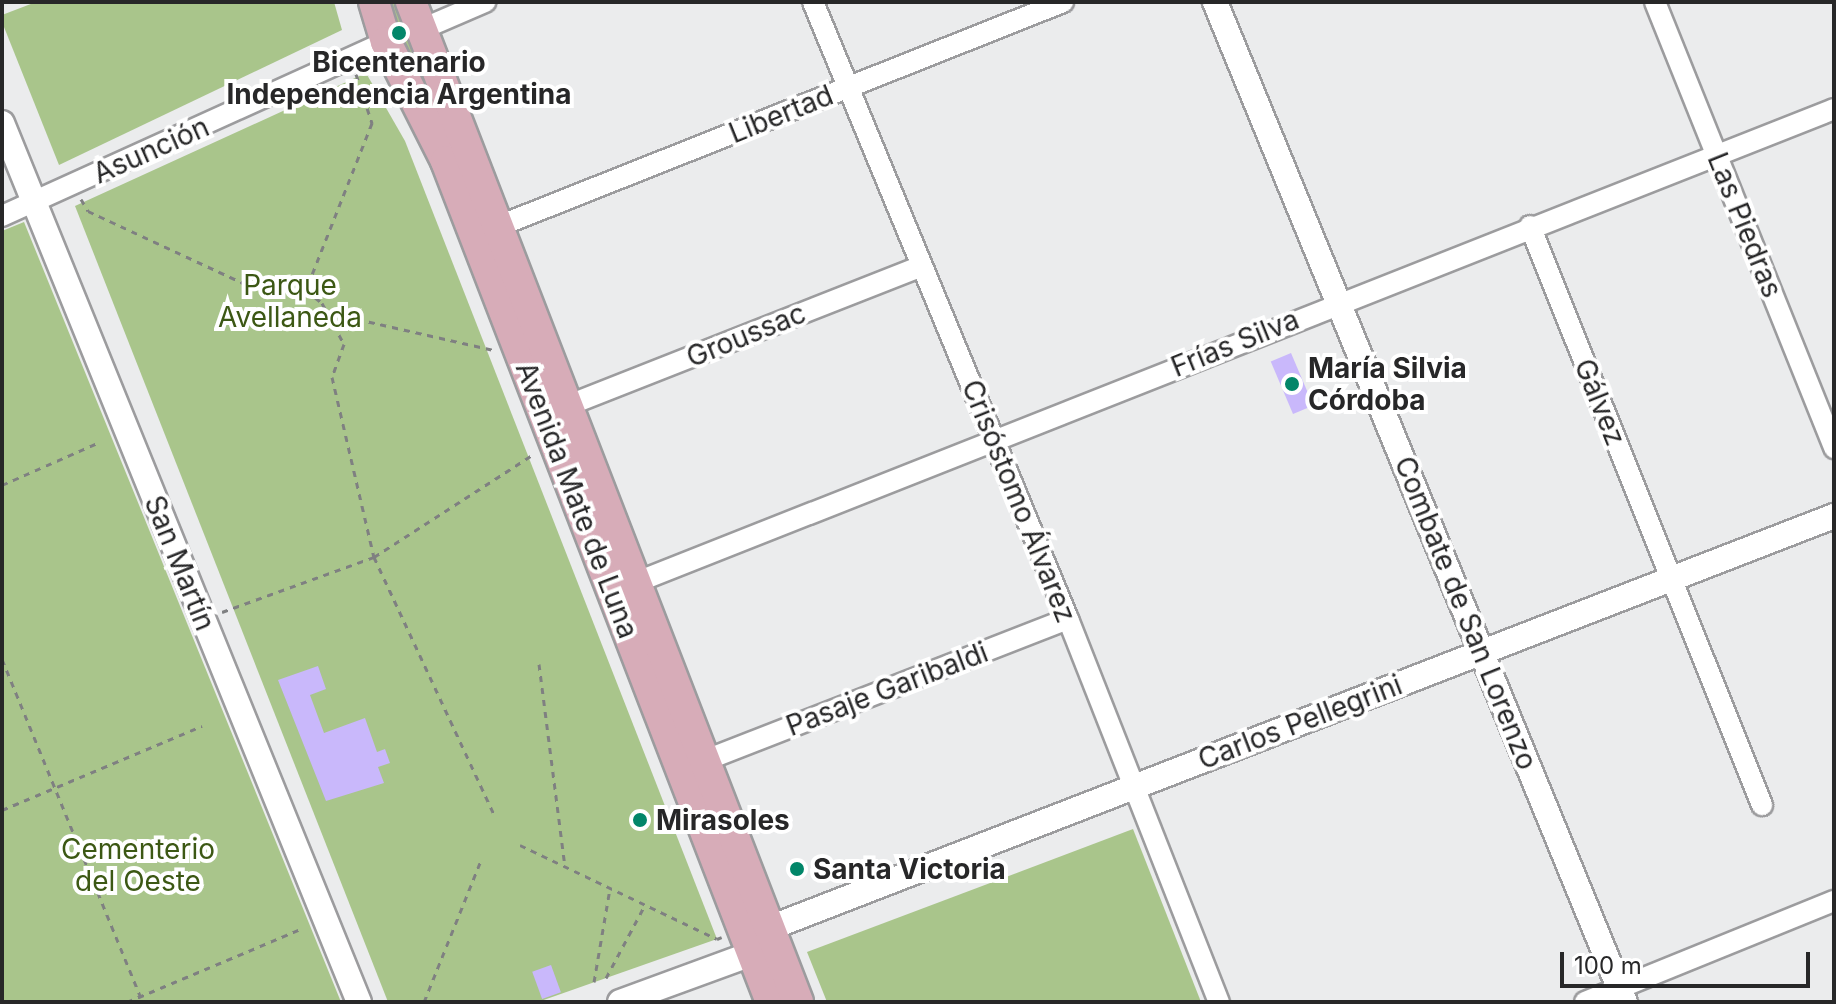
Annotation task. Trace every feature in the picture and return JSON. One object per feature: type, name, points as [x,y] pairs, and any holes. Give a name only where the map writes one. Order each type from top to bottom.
[{"type":"main road","name":"Avenida Mate de Luna","points":[[374,2],[386,42],[446,161],[554,442],[759,942],[798,1002]]},
{"type":"main road","name":"Avenida Mate de Luna","points":[[417,15],[706,760],[759,942],[771,1002]]},
{"type":"street","points":[[417,15],[485,2]]},
{"type":"street","name":"Crisóstomo Álvarez","points":[[813,2],[1068,619],[1219,1002]]},
{"type":"street","name":"Libertad","points":[[499,226],[1063,2]]},
{"type":"street","name":"Combate de San Lorenzo","points":[[1215,2],[1622,995]]},
{"type":"street","name":"Las Piedras","points":[[1655,2],[1834,448]]},
{"type":"street","name":"Asunción","points":[[2,216],[351,61],[386,42]]},
{"type":"street","name":"Frías Silva","points":[[637,582],[1530,226],[1834,109]]},
{"type":"street","name":"San Martín","points":[[2,123],[359,1002]]},
{"type":"street","name":"Gálvez","points":[[1530,226],[1762,805]]},
{"type":"street","name":"Groussac","points":[[569,405],[922,266]]},
{"type":"street","name":"Carlos Pellegrini","points":[[620,1002],[1135,785],[1834,516]]},
{"type":"street","name":"Pasaje Garibaldi","points":[[706,760],[1068,619]]},
{"type":"street","points":[[1585,1002],[1622,995],[1834,901]]},
{"type":"path","points":[[306,290],[372,123],[351,61]]},
{"type":"path","points":[[72,185],[88,211],[267,294],[306,290],[322,303],[344,344],[332,377],[374,557],[494,814]]},
{"type":"path","points":[[332,322],[357,319],[522,357]]},
{"type":"path","points":[[2,485],[100,442]]},
{"type":"path","points":[[203,619],[374,557],[554,442]]},
{"type":"path","points":[[2,659],[143,1002]]},
{"type":"path","points":[[539,664],[565,866]]},
{"type":"path","points":[[2,810],[202,726]]},
{"type":"path","points":[[520,845],[717,939]]},
{"type":"path","points":[[424,1002],[482,858]]},
{"type":"path","points":[[594,982],[610,888]]},
{"type":"path","points":[[606,978],[645,905]]},
{"type":"path","points":[[127,1002],[298,930]]},
{"type":"green space","points":[[36,2],[334,2],[342,30],[59,165],[2,22],[2,15]]},
{"type":"green space","points":[[384,2],[396,2],[458,156],[414,73]]},
{"type":"green space","name":"Parque Avellaneda","points":[[366,73],[405,141],[717,939],[538,1002],[388,1002],[75,206]]},
{"type":"green space","name":"Cementerio del Oeste","points":[[24,222],[341,1002],[2,1002],[2,231]]},
{"type":"green space","points":[[1133,829],[1201,1002],[827,1002],[807,952]]},
{"type":"building","name":"María Silvia Córdoba","points":[[1291,353],[1313,405],[1293,414],[1271,362]]},
{"type":"building","points":[[318,666],[326,689],[310,695],[324,733],[365,718],[377,752],[385,749],[390,763],[378,767],[384,783],[326,801],[278,680]]},
{"type":"building","points":[[551,965],[561,992],[542,999],[532,972]]},
{"type":"place","name":"Bicentenario Independencia Argentina","points":[[399,33]]},
{"type":"place","name":"María Silvia Córdoba","points":[[1292,384]]},
{"type":"place","name":"Mirasoles","points":[[640,820]]},
{"type":"place","name":"Santa Victoria","points":[[797,869]]}]
